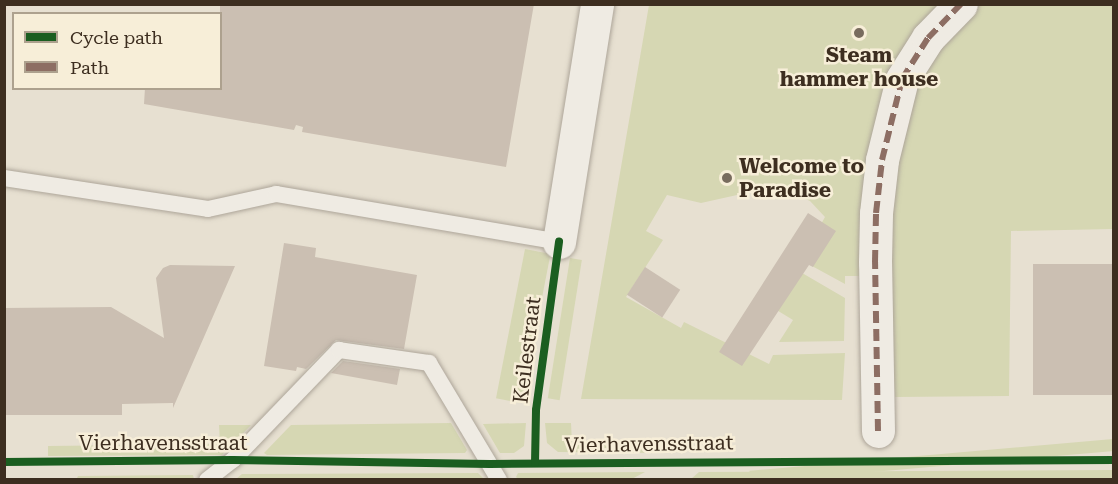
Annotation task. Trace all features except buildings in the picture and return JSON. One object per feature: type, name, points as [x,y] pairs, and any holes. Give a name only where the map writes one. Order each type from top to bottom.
[{"type":"street","points":[[559,242],[597,4]]},
{"type":"street","points":[[878,431],[875,262],[876,213],[882,160],[902,79],[928,38],[961,4]]},
{"type":"lane","points":[[4,178],[208,209],[276,194],[559,242]]},
{"type":"lane","points":[[207,480],[232,460],[339,350],[429,363],[499,480]]},
{"type":"green space","points":[[649,5],[947,5],[934,17],[865,276],[845,276],[845,284],[801,260],[825,217],[810,201],[778,186],[701,203],[667,195],[646,231],[663,240],[626,297],[681,328],[684,322],[769,364],[773,355],[845,353],[842,400],[581,399]]},
{"type":"green space","points":[[974,5],[1113,5],[1113,229],[1011,231],[1009,396],[895,397],[884,240],[910,83]]},
{"type":"green space","points":[[525,249],[551,254],[522,403],[496,398]]},
{"type":"green space","points":[[570,258],[582,260],[560,400],[548,398]]},
{"type":"green space","points":[[797,270],[845,298],[844,341],[779,342],[793,320],[775,309]]},
{"type":"green space","points":[[451,423],[467,450],[465,453],[267,455],[264,453],[291,425]]},
{"type":"green space","points":[[526,423],[524,446],[514,453],[500,453],[483,424]]},
{"type":"green space","points":[[545,423],[571,423],[572,443],[666,442],[666,453],[558,452],[547,443]]},
{"type":"green space","points":[[219,425],[251,425],[222,455],[48,456],[48,446],[220,444]]},
{"type":"green space","points":[[1113,439],[1114,451],[782,480],[750,480],[749,471]]},
{"type":"green space","points":[[1113,470],[1113,480],[691,479],[699,472]]},
{"type":"green space","points":[[645,472],[630,480],[519,480],[516,477],[518,473]]},
{"type":"green space","points":[[478,473],[484,479],[236,479],[242,474]]},
{"type":"green space","points":[[193,475],[194,479],[77,478],[78,476]]},
{"type":"marked path","points":[[878,431],[875,262],[876,213],[882,160],[902,79],[928,38],[961,4]]},
{"type":"cycle path","name":"Keilestraat","points":[[535,463],[536,410],[559,242]]},
{"type":"cycle path","name":"Vierhavensstraat","points":[[4,462],[233,460],[490,464],[1114,460]]},
{"type":"place","name":"Steam hammer house","points":[[859,33]]},
{"type":"place","name":"Welcome to Paradise","points":[[727,178]]}]
